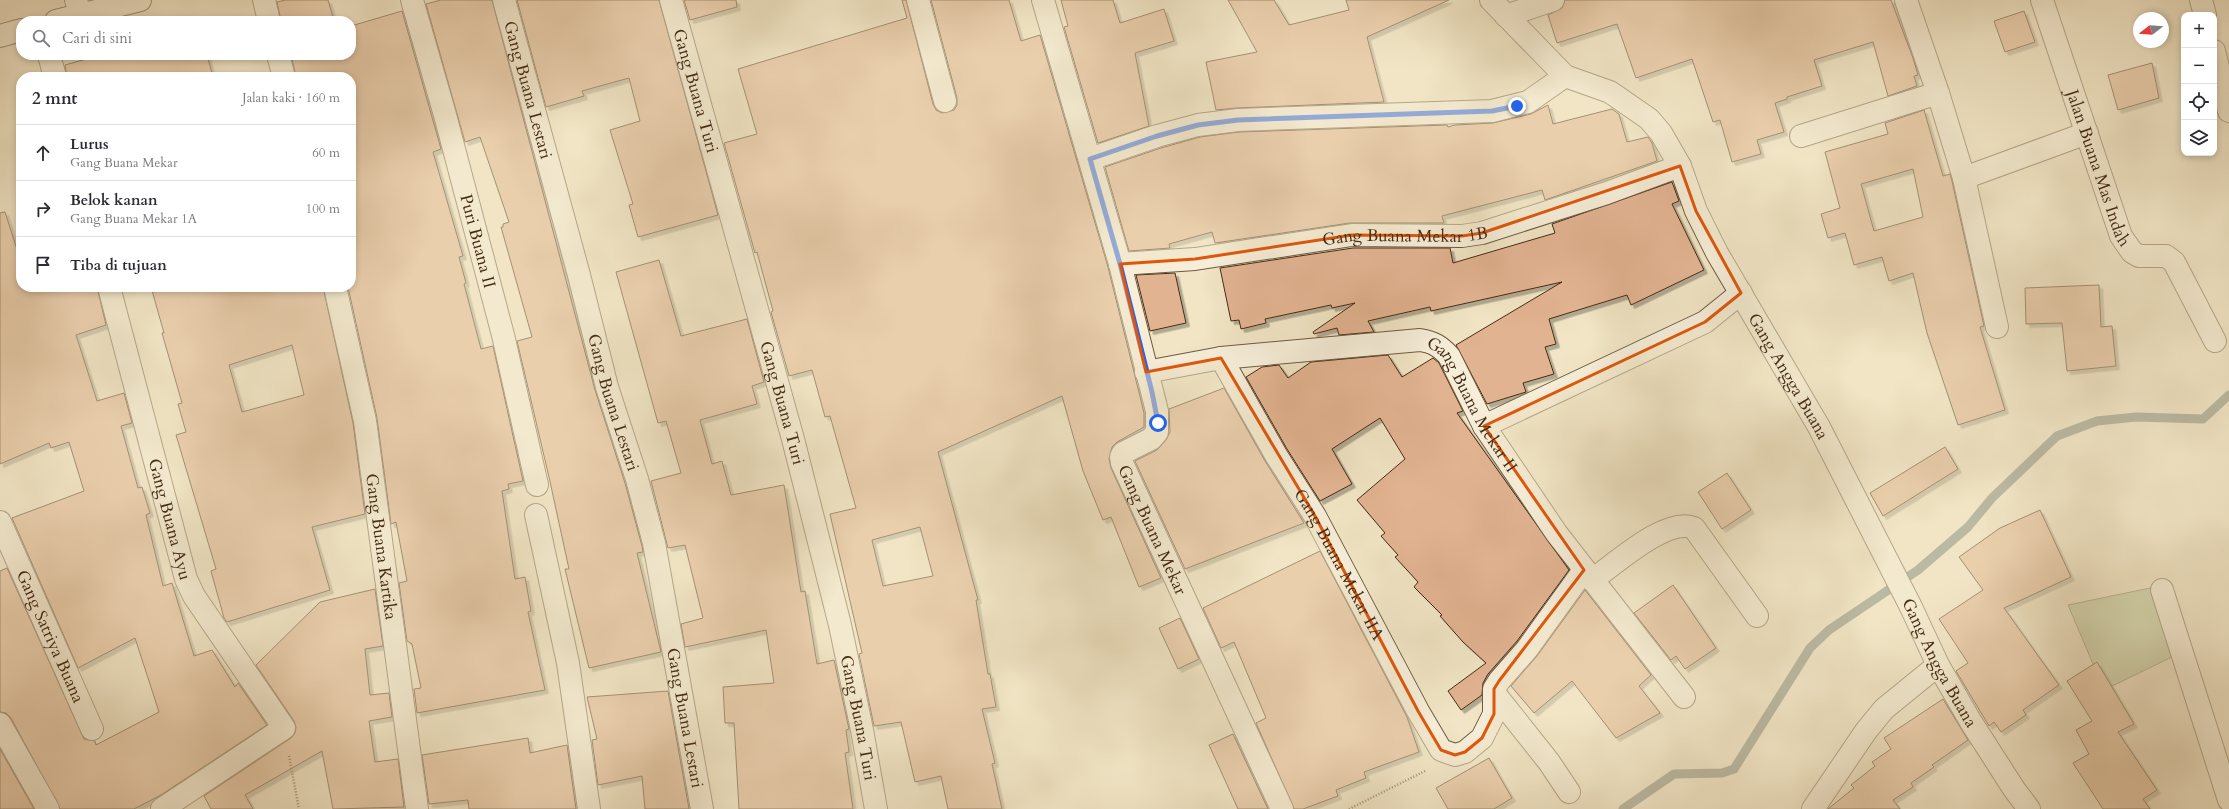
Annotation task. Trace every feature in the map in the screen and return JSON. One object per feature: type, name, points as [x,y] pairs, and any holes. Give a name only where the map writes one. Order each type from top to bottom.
[{"type":"street","points":[[64,16],[78,7],[140,0]]},
{"type":"street","points":[[264,0],[268,16]]},
{"type":"street","name":"Puri Buana II","points":[[412,0],[445,115],[502,335],[537,484]]},
{"type":"street","name":"Gang Buana Lestari","points":[[504,0],[579,276],[607,387],[637,479],[654,543],[702,809]]},
{"type":"street","name":"Gang Buana Turi","points":[[671,0],[793,438],[829,580],[862,730],[876,809]]},
{"type":"street","points":[[918,0],[945,101]]},
{"type":"street","name":"Gang Buana Mekar","points":[[1043,0],[1120,264],[1157,411],[1157,432],[1151,439],[1124,452],[1121,457],[1122,463],[1282,809]]},
{"type":"street","name":"Gang Angga Buana","points":[[1491,0],[1564,76],[1610,92],[1649,119],[1661,133],[1680,166],[1696,211],[1717,253],[1818,427],[1911,607],[1938,665],[1971,722],[2014,789],[2029,809]]},
{"type":"street","points":[[1506,16],[1553,0]]},
{"type":"street","points":[[1906,0],[1938,93],[1964,178],[1997,327]]},
{"type":"street","name":"Jalan Buana Mas Indah","points":[[2042,0],[2121,236],[2132,252],[2139,256],[2166,256],[2174,262],[2215,341]]},
{"type":"street","points":[[2201,0],[2204,12]]},
{"type":"street","points":[[0,36],[16,31]]},
{"type":"street","points":[[50,60],[54,72]]},
{"type":"street","points":[[279,60],[283,72]]},
{"type":"street","points":[[2217,63],[2229,111]]},
{"type":"street","points":[[1090,159],[1157,136],[1198,125],[1238,120],[1492,111],[1528,102],[1564,76]]},
{"type":"street","points":[[1801,136],[1938,93]]},
{"type":"street","points":[[1964,178],[2087,133]]},
{"type":"street","name":"Gang Buana Mekar 1B","points":[[1120,264],[1195,259],[1352,235],[1462,236],[1482,234],[1607,193],[1680,166]]},
{"type":"street","name":"Gang Buana Ayu","points":[[110,292],[186,578],[194,596],[284,728]]},
{"type":"street","name":"Gang Buana Kartika","points":[[336,292],[365,421],[417,809]]},
{"type":"street","points":[[1484,426],[1705,322],[1741,293]]},
{"type":"street","name":"Gang Buana Mekar II","points":[[1146,372],[1222,358],[1420,340],[1432,342],[1440,346],[1449,356],[1484,426],[1557,534],[1684,697]]},
{"type":"street","name":"Gang Buana Mekar IIA","points":[[1222,358],[1276,455],[1315,516],[1418,711],[1441,750],[1455,755],[1465,752]]},
{"type":"street","points":[[536,515],[568,663],[589,809]]},
{"type":"street","name":"Gang Satriya Buana","points":[[0,522],[92,729]]},
{"type":"street","points":[[1465,752],[1482,738],[1494,714],[1494,689],[1499,681],[1588,575],[1659,533],[1675,526],[1686,525],[1694,528],[1757,616]]},
{"type":"street","points":[[2162,590],[2229,800]]},
{"type":"street","points":[[1813,809],[1866,731],[1884,709],[1938,665]]},
{"type":"street","points":[[1495,694],[1549,762],[1569,792]]},
{"type":"street","points":[[0,724],[48,809]]},
{"type":"street","points":[[162,809],[284,728]]},
{"type":"path","points":[[284,728],[299,809]]},
{"type":"path","points":[[1349,809],[1465,752]]},
{"type":"highlighted area","points":[[1680,166],[1696,211],[1741,293],[1705,322],[1484,426],[1584,570],[1494,689],[1494,714],[1482,738],[1465,752],[1455,755],[1441,750],[1418,711],[1315,516],[1221,358],[1146,372],[1120,264],[1195,259],[1352,235],[1462,236],[1482,233]]},
{"type":"green space","points":[[2155,587],[2174,656],[2104,690],[2068,605]]},
{"type":"building","points":[[285,0],[328,0],[333,16],[280,16],[277,2]]},
{"type":"building","points":[[441,0],[492,0],[595,390],[625,483],[642,546],[643,552],[637,553],[661,652],[589,668],[565,569],[569,569],[517,341],[532,337],[501,227],[503,227],[503,224],[509,222],[480,137],[465,142],[426,4]]},
{"type":"building","points":[[517,0],[659,0],[718,215],[638,237],[629,205],[633,204],[610,130],[640,121],[629,78],[582,91],[584,96],[546,107]]},
{"type":"building","points":[[684,0],[736,0],[737,7],[690,20]]},
{"type":"building","points":[[902,0],[906,0],[933,104],[936,110],[942,113],[954,110],[957,105],[957,98],[931,0],[1009,0],[1021,41],[1040,35],[1108,267],[1144,413],[1144,427],[1117,442],[1112,447],[1109,459],[1111,468],[1161,578],[1139,587],[1111,517],[1103,520],[1083,471],[1062,396],[938,452],[978,600],[976,600],[988,674],[990,674],[996,707],[982,709],[995,763],[992,764],[1002,809],[948,809],[941,776],[915,782],[901,722],[874,726],[859,654],[862,653],[830,514],[856,508],[830,416],[825,417],[812,370],[789,376],[771,312],[773,311],[757,252],[755,253],[724,143],[757,134],[738,69],[907,18]],"holes":[[[920,527],[933,576],[883,586],[872,540]]]},
{"type":"building","points":[[1061,0],[1113,0],[1120,23],[1164,9],[1174,41],[1135,53],[1149,126],[1098,143],[1064,27],[1068,26]]},
{"type":"building","points":[[1228,0],[1274,0],[1289,25],[1349,10],[1346,0],[1449,0],[1367,37],[1384,102],[1216,110],[1206,62],[1257,52]]},
{"type":"building","points":[[1565,0],[1891,0],[1913,58],[1918,75],[1914,76],[1917,86],[1888,96],[1873,42],[1814,60],[1822,86],[1787,97],[1787,99],[1775,103],[1784,132],[1757,140],[1761,154],[1732,162],[1720,120],[1713,122],[1692,59],[1636,78],[1617,24],[1557,43],[1548,15],[1562,8]]},
{"type":"building","points":[[402,11],[441,149],[433,152],[463,256],[459,257],[466,283],[464,284],[481,349],[493,346],[523,481],[508,484],[509,489],[502,491],[515,579],[525,577],[531,611],[528,612],[545,690],[417,713],[414,689],[421,688],[412,644],[407,641],[399,583],[407,581],[396,522],[391,524],[377,418],[349,292],[356,292],[356,72],[295,72],[292,60],[356,60],[356,25]]},
{"type":"building","points":[[2024,11],[2035,42],[2005,52],[1994,21]]},
{"type":"building","points":[[82,60],[208,60],[212,72],[66,72],[65,65]]},
{"type":"building","points":[[2152,63],[2159,98],[2118,110],[2108,75]]},
{"type":"building","points":[[1548,105],[1553,124],[1612,109],[1619,114],[1627,142],[1648,137],[1652,143],[1657,161],[1545,200],[1542,190],[1442,216],[1444,223],[1350,223],[1215,243],[1212,232],[1169,244],[1170,248],[1129,251],[1105,167],[1161,148],[1200,137],[1239,132],[1447,125],[1448,127],[1455,125],[1493,123],[1531,114]]},
{"type":"building","points":[[1924,110],[1943,176],[1950,174],[1952,181],[1984,326],[1980,327],[2005,410],[1958,425],[1927,333],[1913,273],[1889,281],[1882,257],[1854,265],[1845,233],[1828,238],[1821,214],[1840,208],[1825,152],[1888,134],[1885,123]],"holes":[[[1913,169],[1923,217],[1874,231],[1861,184]]]},
{"type":"building","points":[[1672,182],[1679,201],[1672,204],[1704,270],[1631,305],[1627,295],[1549,319],[1556,344],[1545,347],[1554,374],[1523,383],[1526,392],[1487,404],[1456,345],[1562,282],[1431,311],[1430,307],[1368,321],[1374,332],[1339,335],[1337,328],[1314,334],[1313,332],[1355,303],[1332,308],[1331,305],[1265,319],[1266,323],[1241,329],[1239,320],[1231,321],[1220,268],[1353,248],[1450,248],[1453,263],[1555,233],[1552,224]]},
{"type":"building","points":[[5,212],[16,246],[16,292],[98,292],[106,325],[76,335],[97,401],[124,393],[132,423],[121,426],[138,488],[142,487],[150,513],[146,515],[163,586],[172,583],[194,656],[212,650],[235,687],[238,683],[267,725],[161,795],[134,809],[60,809],[11,718],[6,713],[0,712],[0,571],[7,568],[84,739],[95,741],[96,745],[159,712],[135,638],[78,668],[12,518],[84,491],[69,442],[51,448],[49,443],[0,464],[0,213]]},
{"type":"building","points":[[659,260],[681,336],[747,319],[764,382],[752,386],[757,404],[700,420],[712,464],[722,461],[731,495],[784,485],[801,592],[805,591],[817,664],[834,660],[849,729],[846,730],[849,752],[845,753],[853,809],[739,809],[734,723],[725,723],[723,687],[774,683],[766,630],[685,647],[681,624],[703,618],[685,545],[668,548],[651,481],[681,473],[666,421],[658,423],[616,272]]},
{"type":"building","points":[[1175,273],[1186,323],[1150,331],[1136,275]]},
{"type":"building","points":[[2099,285],[2101,327],[2112,326],[2116,366],[2067,371],[2062,323],[2026,324],[2025,288]]},
{"type":"building","points":[[152,292],[324,292],[353,423],[365,514],[312,527],[330,590],[227,622],[224,618],[211,571],[216,569],[176,435],[186,432],[178,404],[182,403],[162,333],[164,333]],"holes":[[[292,345],[304,395],[242,412],[229,365]]]},
{"type":"building","points":[[1388,355],[1402,377],[1433,358],[1439,363],[1463,411],[1457,413],[1569,570],[1517,641],[1488,674],[1483,683],[1482,695],[1461,710],[1448,691],[1486,663],[1463,642],[1440,616],[1442,615],[1414,587],[1418,582],[1395,557],[1398,555],[1381,536],[1385,533],[1357,500],[1405,459],[1380,418],[1332,449],[1352,484],[1320,501],[1287,449],[1246,377],[1262,367],[1279,365],[1288,378],[1311,362]]},
{"type":"building","points":[[1224,388],[1265,461],[1304,523],[1185,569],[1135,461],[1157,450],[1166,440],[1170,432],[1169,409]]},
{"type":"building","points":[[1945,447],[1958,469],[1883,516],[1870,493]]},
{"type":"building","points":[[1727,473],[1751,510],[1722,529],[1698,492]]},
{"type":"building","points":[[2040,510],[2071,577],[2004,608],[2059,685],[2023,710],[2026,715],[2001,732],[1994,722],[1989,726],[1956,671],[1968,663],[1939,619],[1983,590],[1959,557],[2000,528]]},
{"type":"building","points":[[1320,551],[1407,717],[1419,752],[1364,772],[1366,778],[1336,790],[1338,796],[1303,809],[1294,809],[1256,723],[1266,718],[1234,642],[1221,648],[1203,608]]},
{"type":"building","points":[[1673,585],[1716,648],[1685,669],[1676,656],[1671,660],[1634,613]]},
{"type":"building","points":[[375,589],[383,646],[365,649],[370,695],[389,693],[392,717],[369,721],[375,762],[398,759],[404,807],[333,809],[322,751],[245,795],[253,809],[211,809],[204,796],[291,738],[295,733],[296,727],[294,721],[256,665],[320,602]]},
{"type":"building","points":[[1585,590],[1651,675],[1639,686],[1660,713],[1616,738],[1572,681],[1534,713],[1511,686],[1537,656]]},
{"type":"building","points":[[1180,618],[1199,659],[1178,669],[1159,628]]},
{"type":"building","points":[[2097,662],[2134,724],[2118,732],[2157,790],[2143,799],[2150,809],[2103,809],[2073,763],[2089,754],[2076,730],[2092,721],[2067,681]]},
{"type":"building","points":[[668,691],[689,809],[645,809],[642,776],[598,785],[592,740],[597,739],[587,697]]},
{"type":"building","points":[[1943,699],[1968,740],[1932,765],[1934,767],[1911,783],[1913,787],[1893,800],[1900,809],[1828,809],[1854,788],[1851,785],[1875,766],[1872,762],[1891,749],[1884,738]]},
{"type":"building","points":[[1233,734],[1268,809],[1238,809],[1209,745]]},
{"type":"building","points":[[528,738],[530,753],[567,745],[576,809],[469,809],[468,800],[429,804],[422,755]]},
{"type":"building","points":[[0,749],[34,809],[0,809]]},
{"type":"building","points":[[1489,758],[1512,798],[1494,809],[1448,809],[1436,788]]},
{"type":"waterway","points":[[1623,809],[1674,774],[1722,773],[1734,769],[1810,648],[1829,630],[1918,570],[1968,527],[1992,498],[2057,436],[2097,421],[2136,417],[2203,419],[2229,395]]},
{"type":"route","points":[[1158,423],[1157,411],[1120,264],[1090,159],[1157,136],[1198,125],[1238,120],[1492,111],[1517,106]]}]
